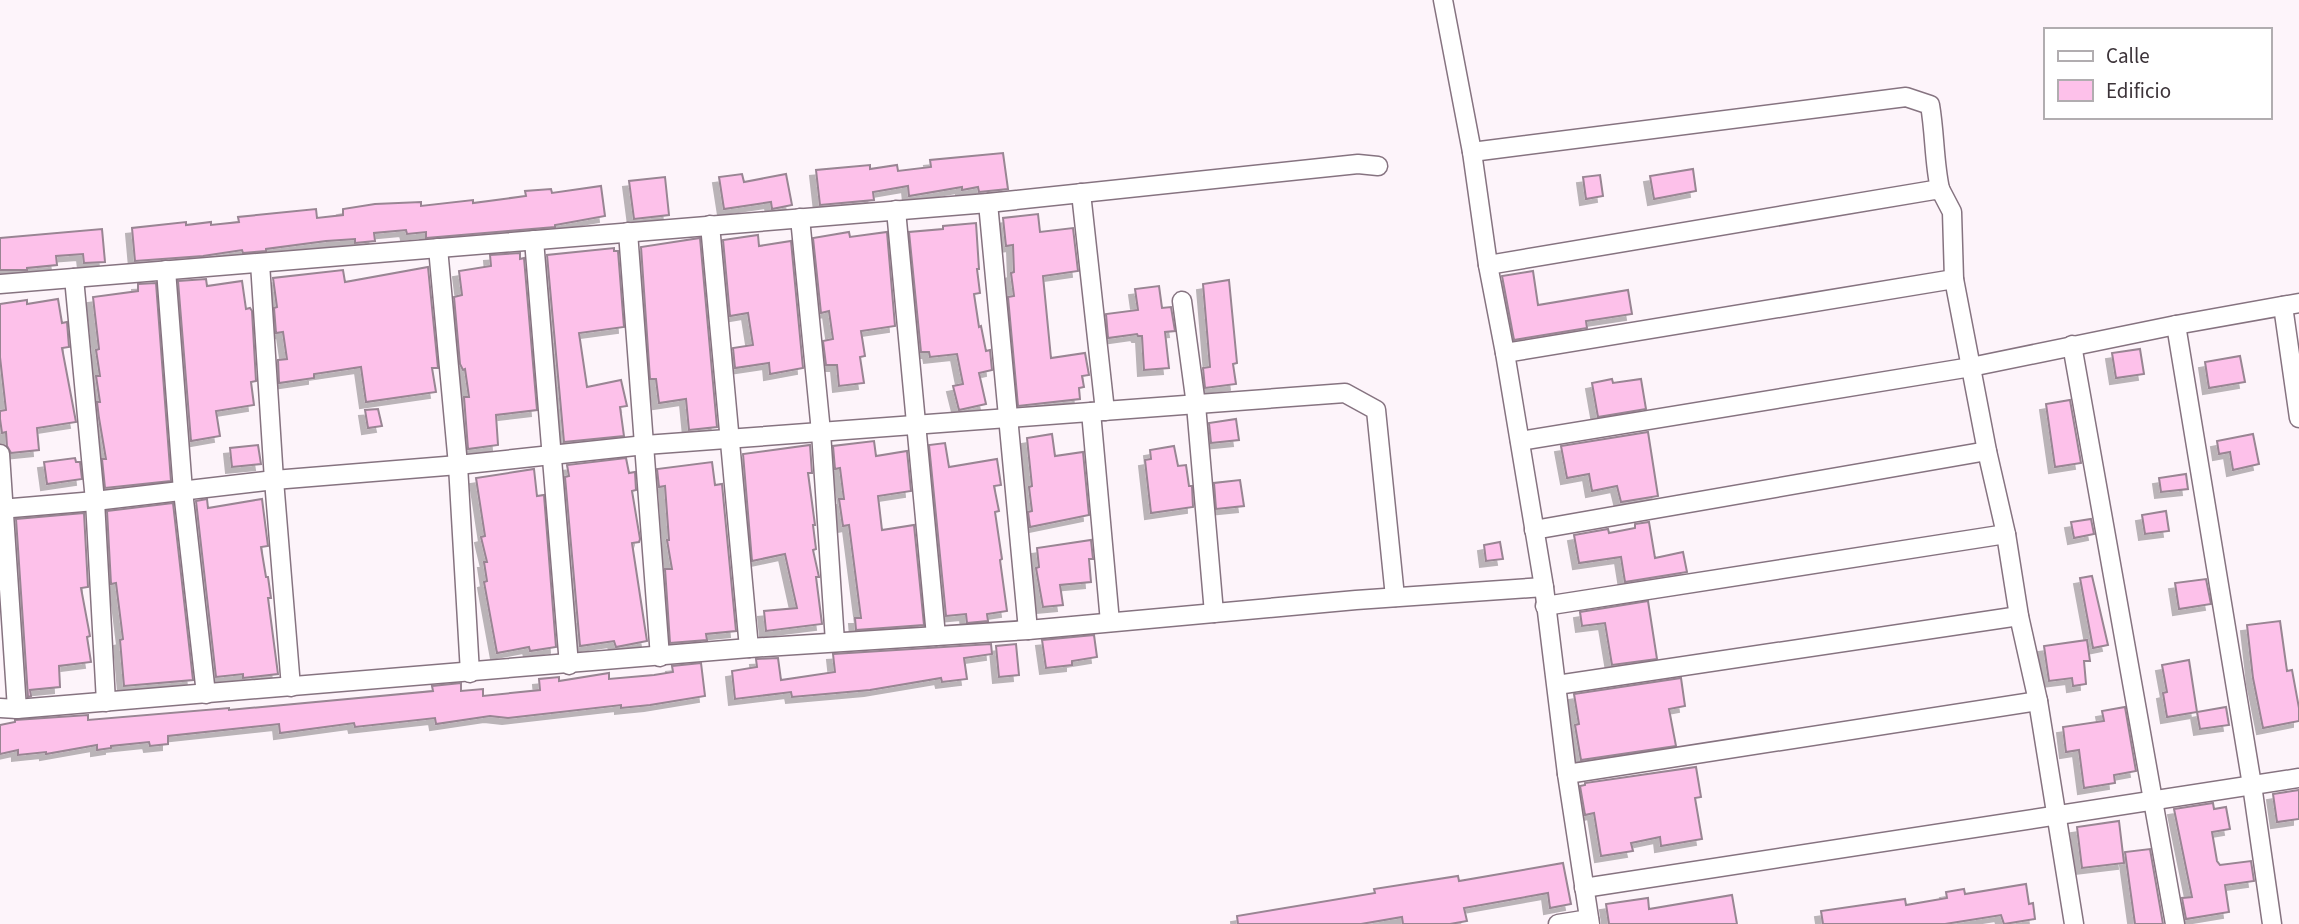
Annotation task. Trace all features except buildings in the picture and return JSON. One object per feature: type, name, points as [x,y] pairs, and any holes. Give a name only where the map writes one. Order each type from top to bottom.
[{"type":"street","points":[[1443,0],[1472,152],[1488,265],[1544,587],[1567,774],[1590,922],[1558,924]]},
{"type":"street","points":[[1472,152],[1906,97],[1930,105],[1940,190],[1952,212],[1954,279],[2038,701],[2057,815],[2069,923]]},
{"type":"street","points":[[0,284],[988,203],[1358,164],[1378,166]]},
{"type":"street","points":[[1488,265],[1940,190]]},
{"type":"street","points":[[1081,193],[1111,622]]},
{"type":"street","points":[[988,203],[1028,630]]},
{"type":"street","points":[[896,210],[936,636]]},
{"type":"street","points":[[800,218],[821,432],[835,642]]},
{"type":"street","points":[[710,225],[749,648]]},
{"type":"street","points":[[628,232],[660,657]]},
{"type":"street","points":[[534,240],[569,665]]},
{"type":"street","points":[[438,248],[458,464],[470,673]]},
{"type":"street","points":[[260,263],[291,687]]},
{"type":"street","points":[[166,270],[183,491],[206,694]]},
{"type":"street","points":[[74,278],[94,501],[106,702]]},
{"type":"street","points":[[1505,353],[1954,279]]},
{"type":"street","points":[[1182,301],[1196,405],[1214,613]]},
{"type":"street","points":[[1520,441],[1971,367],[2072,345],[2291,305],[2299,418]]},
{"type":"street","points":[[2176,325],[2252,785],[2272,924]]},
{"type":"street","points":[[2072,345],[2175,924]]},
{"type":"street","points":[[2,509],[551,453],[1345,393],[1376,410],[1395,597]]},
{"type":"street","points":[[1534,530],[1987,451]]},
{"type":"street","points":[[0,454],[8,709],[569,665],[749,648],[1028,630],[1395,597],[1544,587]]},
{"type":"street","points":[[1545,606],[2006,534]]},
{"type":"street","points":[[1557,685],[2019,615]]},
{"type":"street","points":[[1567,774],[2038,701]]},
{"type":"street","points":[[1584,888],[2299,778]]}]
